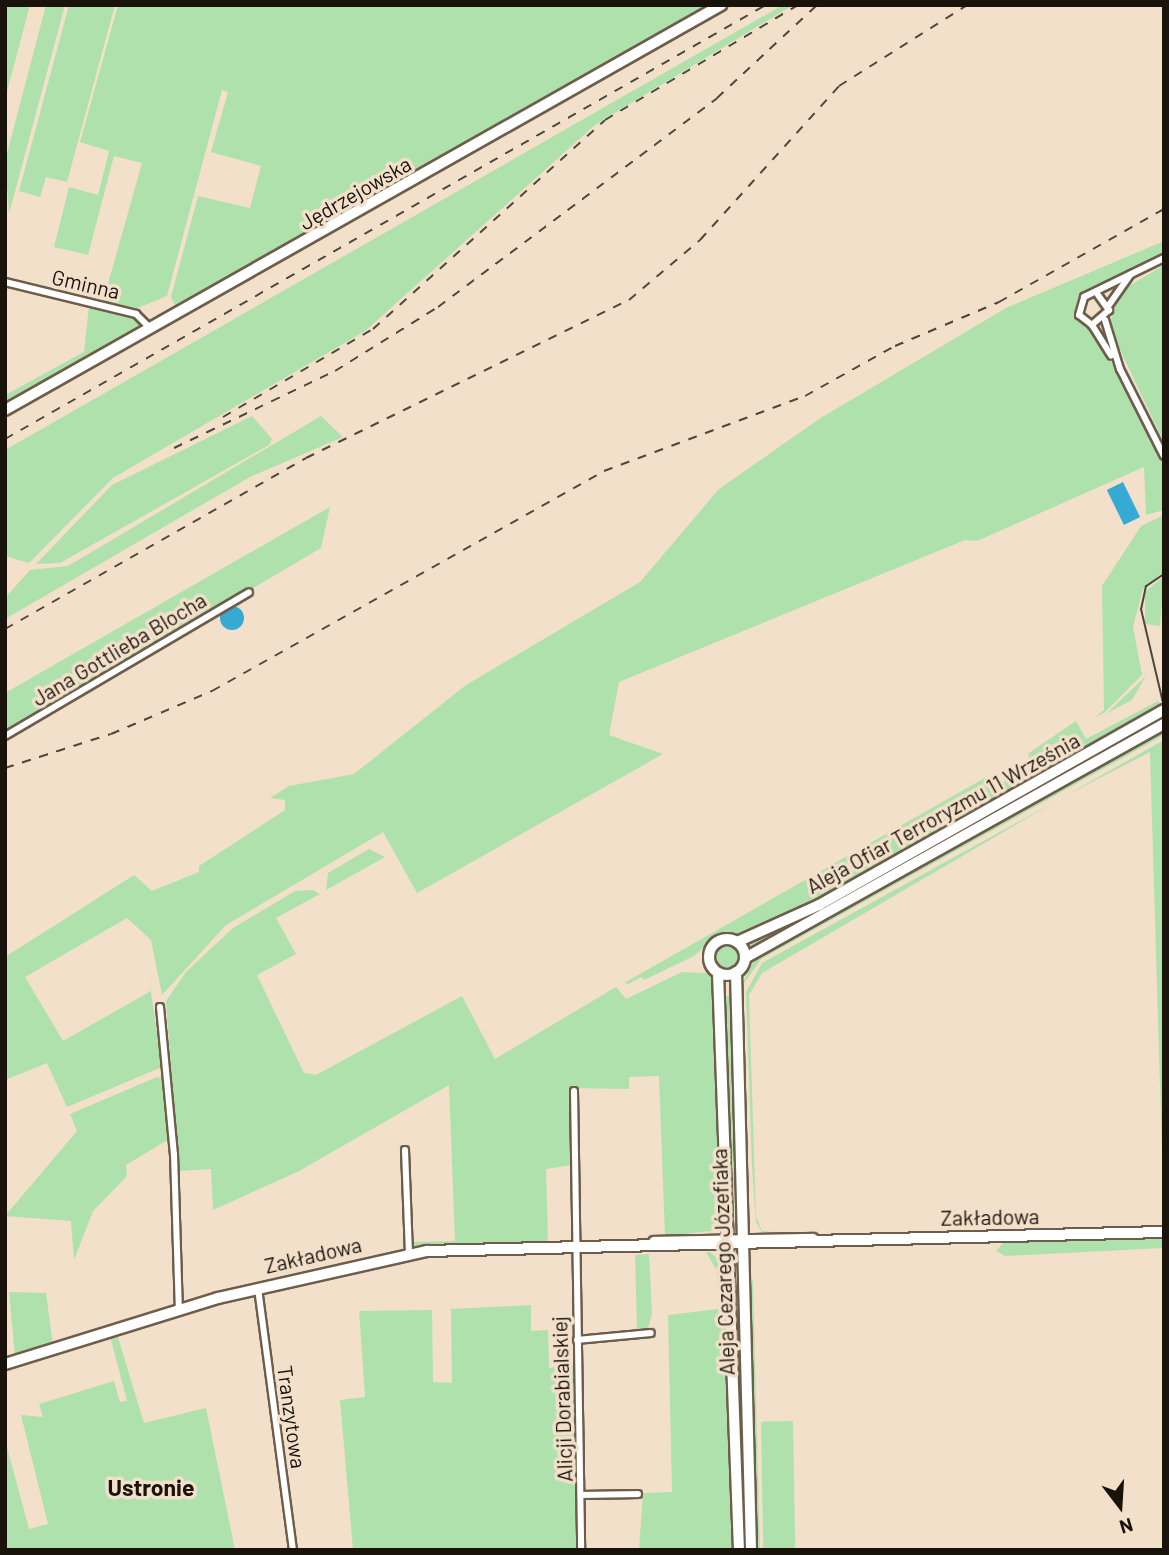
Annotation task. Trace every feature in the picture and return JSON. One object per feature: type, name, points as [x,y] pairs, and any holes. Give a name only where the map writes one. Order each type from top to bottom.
[{"type":"street","name":"Jędrzejowska","points":[[5,410],[151,330],[721,5]]},
{"type":"street","points":[[1164,258],[1134,271],[1079,306],[1120,369],[1164,456]]},
{"type":"street","points":[[1120,369],[1105,320],[1108,305],[1134,271]]},
{"type":"street","name":"Gminna","points":[[5,282],[136,314],[151,330]]},
{"type":"street","points":[[1098,295],[1108,305]]},
{"type":"street","points":[[1092,325],[1105,320]]},
{"type":"street","name":"Jana Gottlieba Blocha","points":[[5,736],[249,592]]},
{"type":"street","name":"Aleja Ofiar Terroryzmu 11 Września","points":[[737,942],[819,905],[1164,710]]},
{"type":"street","name":"Aleja Ofiar Terroryzmu 11 Września","points":[[745,958],[1164,724]]},
{"type":"street","points":[[721,940],[737,942],[745,958],[736,972],[718,973],[710,950],[721,940]]},
{"type":"street","name":"Aleja Cezarego Józefiaka","points":[[736,972],[751,1550]]},
{"type":"street","name":"Aleja Cezarego Józefiaka","points":[[718,973],[739,1550]]},
{"type":"street","points":[[160,1007],[174,1154],[179,1309]]},
{"type":"street","name":"Alicji Dorabialskiej","points":[[574,1091],[574,1246],[583,1495],[580,1550]]},
{"type":"street","points":[[405,1150],[410,1253]]},
{"type":"street","name":"Zakładowa","points":[[5,1364],[179,1309],[410,1253],[640,1244],[1164,1232]]},
{"type":"street","name":"Tranzytowa","points":[[258,1288],[293,1550]]},
{"type":"street","points":[[577,1339],[651,1333]]},
{"type":"street","points":[[583,1495],[638,1494]]},
{"type":"green space","points":[[5,5],[30,5],[5,99]]},
{"type":"green space","points":[[46,5],[65,5],[9,214],[5,161]]},
{"type":"green space","points":[[69,5],[115,5],[67,182],[46,177],[40,197],[19,191]]},
{"type":"green space","points":[[118,5],[714,5],[178,311],[171,297],[198,196],[250,208],[261,166],[211,152],[228,92],[222,90],[167,296],[133,310],[102,305],[142,163],[114,156],[88,255],[54,247],[69,187],[98,195],[109,151],[80,142]]},
{"type":"green space","points":[[783,5],[793,5],[595,125],[365,331],[113,478],[29,563],[5,556],[5,450]]},
{"type":"green space","points":[[1164,241],[1164,254],[1084,294],[1075,309],[1117,370],[1164,464],[1164,510],[1146,515],[1144,467],[977,541],[965,540],[619,682],[609,735],[663,754],[417,893],[383,832],[226,925],[162,995],[151,940],[127,918],[25,977],[63,1041],[151,991],[162,1067],[67,1107],[47,1063],[5,1080],[5,957],[134,875],[152,891],[199,872],[199,866],[285,810],[285,800],[270,798],[289,786],[354,774],[466,685],[640,582],[719,489],[819,419],[1006,308]]},
{"type":"green space","points":[[1164,265],[1164,443],[1109,326],[1119,292]]},
{"type":"green space","points":[[89,306],[135,316],[146,326],[5,405],[5,395],[84,352]]},
{"type":"green space","points":[[252,416],[272,439],[269,445],[60,563],[36,564],[112,485]]},
{"type":"green space","points":[[321,416],[343,437],[250,477],[5,619],[5,598],[30,570],[68,566]]},
{"type":"green space","points":[[330,507],[321,548],[5,734],[5,693]]},
{"type":"green space","points":[[1164,515],[1164,573],[1143,589],[1133,627],[1142,675],[1105,712],[1094,718],[1104,710],[1102,586],[1141,526]]},
{"type":"green space","points":[[1164,576],[1160,626],[1145,624],[1145,592]]},
{"type":"green space","points":[[1146,676],[1132,700],[1107,713]]},
{"type":"green space","points":[[1158,701],[1162,706],[818,901],[742,936],[718,934],[694,956],[644,980],[642,977],[628,984],[624,983],[990,775],[999,784],[1012,778],[1027,768],[1029,753],[1076,721],[1086,739]]},
{"type":"green space","points":[[1164,714],[800,925],[750,947],[751,943]]},
{"type":"green space","points":[[1164,729],[1164,735],[761,959],[738,992],[757,955]]},
{"type":"green space","points":[[1164,740],[1164,1221],[1150,752],[1063,797]]},
{"type":"green space","points":[[1058,800],[762,973],[749,995],[756,1217],[762,1231],[774,1232],[762,1232],[756,1222],[752,1166],[746,992],[762,963]]},
{"type":"green space","points":[[369,849],[385,857],[326,890],[328,873]]},
{"type":"green space","points":[[313,890],[320,894],[276,918],[296,954],[257,975],[304,1073],[316,1075],[462,996],[495,1059],[616,987],[626,999],[682,972],[706,973],[714,980],[721,1127],[721,1220],[712,1231],[665,1236],[659,1076],[629,1077],[629,1089],[570,1088],[571,1165],[546,1169],[548,1242],[414,1247],[413,1242],[455,1241],[449,1085],[299,1171],[213,1210],[211,1169],[179,1171],[166,1001],[186,972],[233,928],[295,891]]},
{"type":"green space","points":[[727,945],[736,948],[739,957],[736,966],[727,969],[718,966],[715,957],[718,948]]},
{"type":"green space","points":[[725,996],[731,996],[735,1219],[730,1129]]},
{"type":"green space","points":[[157,1077],[163,1079],[169,1139],[126,1165],[127,1176],[93,1211],[74,1260],[71,1221],[5,1216],[77,1131],[70,1114]]},
{"type":"green space","points":[[1164,1236],[1164,1248],[1005,1256],[996,1251],[1006,1240]]},
{"type":"green space","points":[[706,1252],[710,1252],[721,1262],[734,1550],[639,1550],[643,1493],[672,1492],[668,1315],[719,1309],[717,1271]]},
{"type":"green space","points":[[649,1254],[652,1314],[648,1328],[637,1330],[635,1255]]},
{"type":"green space","points":[[734,1266],[741,1362],[747,1550],[742,1550]]},
{"type":"green space","points":[[750,1266],[753,1283],[760,1550],[756,1550]]},
{"type":"green space","points":[[9,1292],[46,1293],[53,1345],[15,1357]]},
{"type":"green space","points":[[531,1305],[531,1331],[548,1330],[549,1368],[575,1364],[578,1550],[353,1550],[340,1400],[365,1397],[359,1311],[432,1310],[433,1382],[452,1383],[451,1309]]},
{"type":"green space","points":[[117,1334],[144,1423],[206,1408],[235,1550],[5,1550],[5,1440],[29,1529],[48,1524],[21,1415],[43,1417],[39,1404],[114,1381],[120,1402],[127,1401],[110,1336]]},
{"type":"green space","points":[[793,1421],[795,1550],[763,1550],[761,1422]]},
{"type":"water","points":[[1123,482],[1140,517],[1124,525],[1107,490]]},
{"type":"water","points":[[232,606],[243,613],[244,618],[237,629],[232,630],[221,623],[220,618],[227,607]]},
{"type":"tram line","points":[[1164,574],[1146,586],[1141,609],[1164,707]]},
{"type":"railway","points":[[5,439],[766,5]]},
{"type":"railway","points":[[223,417],[373,329],[605,120],[798,5]]},
{"type":"railway","points":[[174,448],[335,371],[438,307],[717,98],[817,5]]},
{"type":"railway","points":[[5,629],[306,458],[629,300],[700,240],[839,86],[967,5]]},
{"type":"railway","points":[[5,768],[111,734],[212,691],[604,471],[805,396],[895,346],[999,302],[1164,209]]},
{"type":"district","name":"Ustronie","points":[[151,1487]]}]
